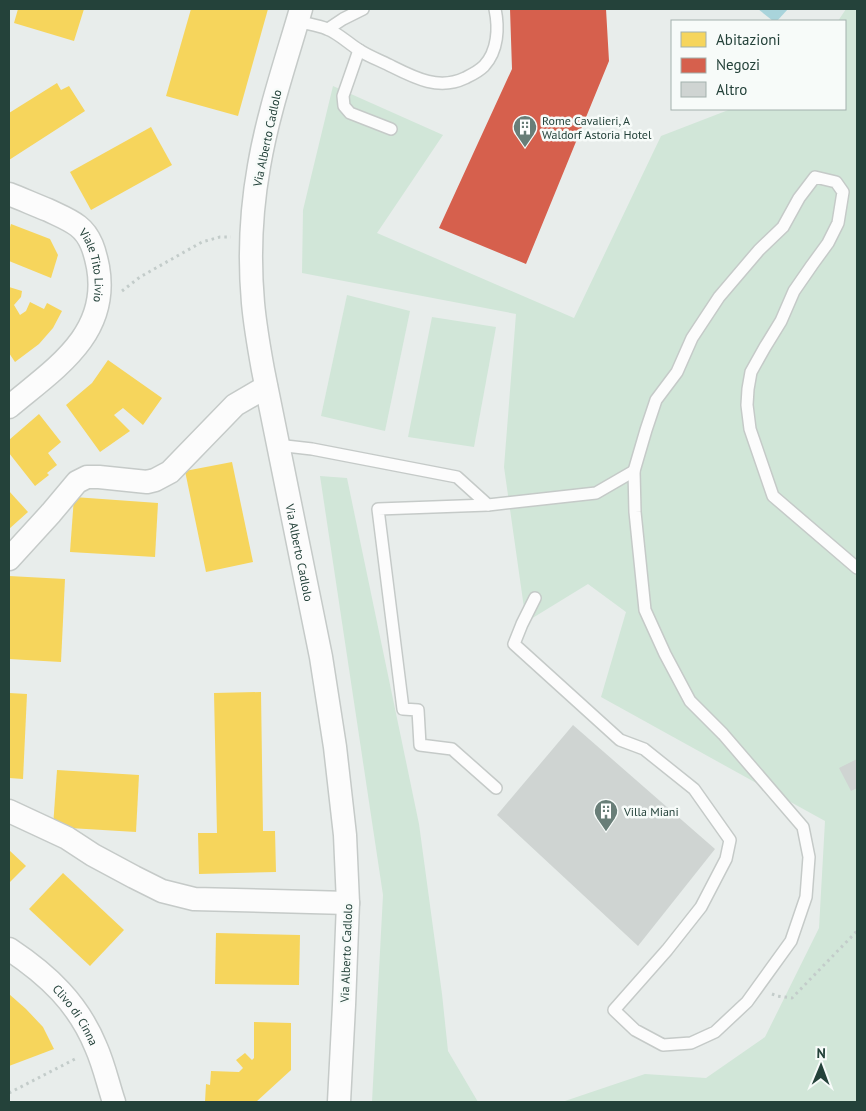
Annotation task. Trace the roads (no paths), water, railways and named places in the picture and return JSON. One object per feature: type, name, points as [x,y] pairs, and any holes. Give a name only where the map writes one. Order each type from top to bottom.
[{"type":"street","name":"Via Alberto Cadlolo","points":[[299,15],[259,165],[252,238],[253,302],[266,387],[322,665],[343,820],[348,903],[339,1102]]},
{"type":"street","name":"Viale Tito Livio","points":[[9,194],[65,218],[78,226],[88,237],[94,250],[100,286],[96,311],[88,330],[76,347],[9,408]]},
{"type":"street","points":[[9,559],[77,482],[87,477],[147,482],[163,477],[235,405],[266,387]]},
{"type":"street","points":[[9,811],[67,838],[94,856],[134,877],[162,890],[194,899],[348,903]]},
{"type":"street","name":"Clivo di Cinna","points":[[9,949],[49,979],[71,1002],[88,1029],[97,1048],[114,1102]]},
{"type":"lane","points":[[328,29],[363,9]]},
{"type":"lane","points":[[299,15],[328,29],[359,50],[419,79],[435,84],[447,84],[457,82],[474,74],[488,61],[496,43],[495,9]]},
{"type":"lane","points":[[359,50],[343,96],[344,106],[350,113],[391,130]]},
{"type":"lane","points":[[535,598],[514,644],[620,740],[644,748],[694,790],[730,840],[726,859],[701,906],[614,1010],[635,1030],[664,1045],[691,1043],[715,1032],[747,1002],[791,940],[806,897],[809,857],[803,827],[723,734],[690,701],[665,654],[646,610],[635,512],[634,472],[656,400],[677,372],[692,338],[719,297],[759,250],[782,227],[799,198],[815,177],[836,182],[843,192],[838,223],[828,243],[794,291],[781,321],[751,372],[747,405],[750,429],[774,496],[857,568]]},
{"type":"lane","points":[[278,445],[312,449],[456,477],[488,505]]},
{"type":"lane","points":[[496,788],[452,749],[420,745],[418,710],[403,709],[378,509],[488,505],[596,493],[634,472]]},
{"type":"water","points":[[758,9],[788,9],[778,20],[772,20]]},
{"type":"place","name":"Rome Cavalieri, A Waldorf Astoria Hotel","points":[[525,148]]},
{"type":"place","name":"Villa Miani","points":[[606,832]]}]
